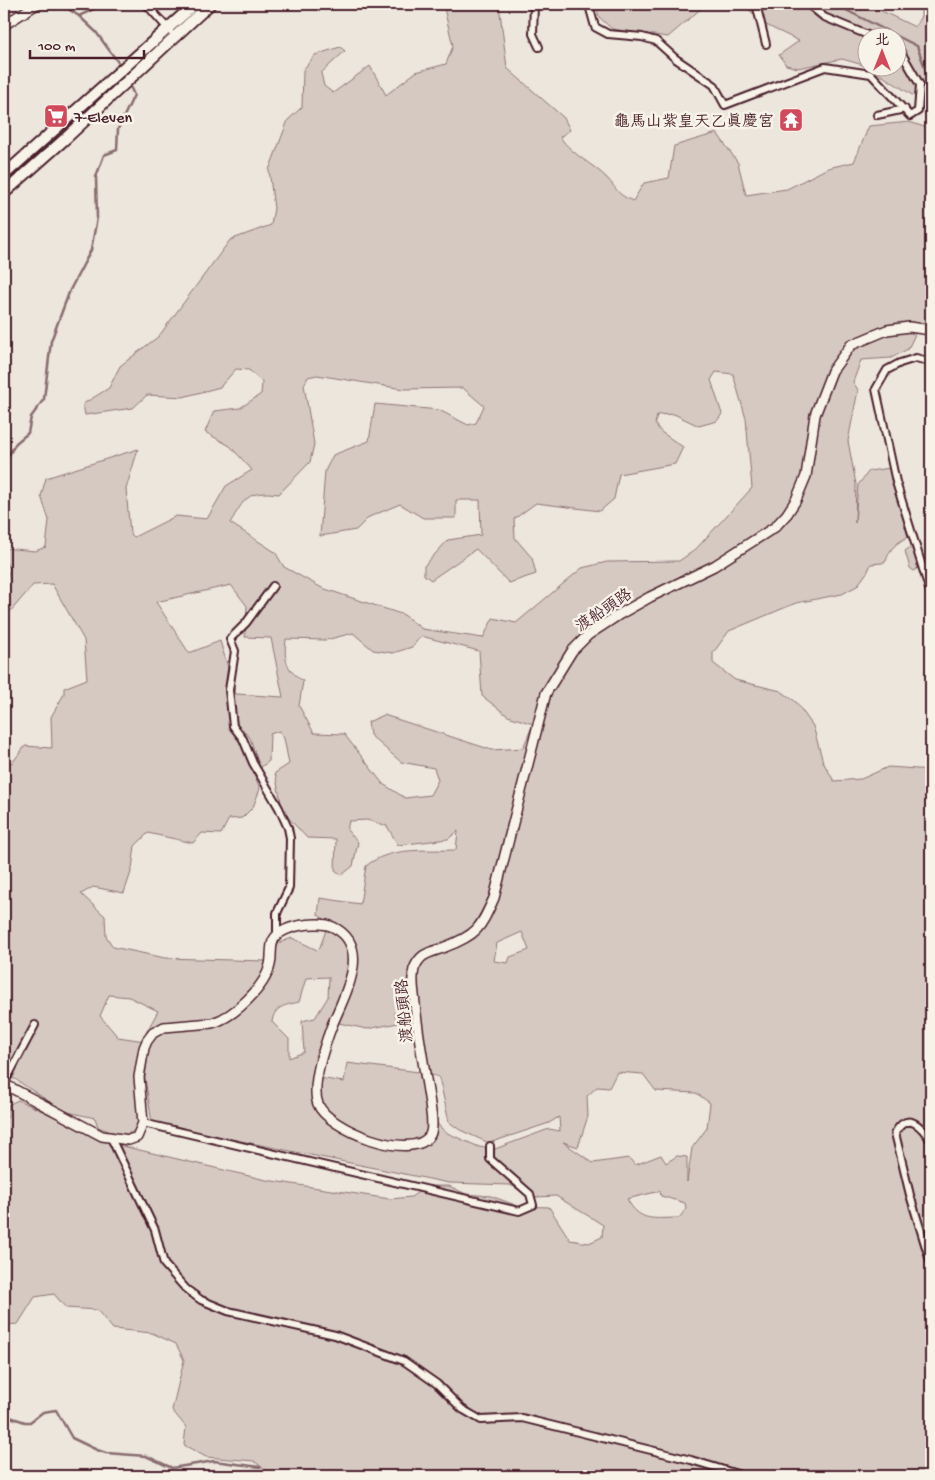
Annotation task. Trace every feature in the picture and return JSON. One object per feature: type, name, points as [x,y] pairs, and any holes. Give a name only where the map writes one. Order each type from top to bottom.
[{"type":"main road","points":[[4,193],[66,138],[171,32],[195,4]]},
{"type":"main road","points":[[4,175],[171,32],[210,4]]},
{"type":"street","points":[[4,25],[38,4]]},
{"type":"street","points":[[146,4],[171,32]]},
{"type":"street","points":[[534,4],[533,34],[539,47]]},
{"type":"street","points":[[591,4],[590,9],[595,26],[608,34],[642,36],[656,41],[676,59],[714,84],[725,105],[825,67],[871,74],[910,116],[918,112],[920,85],[908,64]]},
{"type":"street","points":[[756,4],[766,44]]},
{"type":"street","points":[[808,4],[824,17],[858,31]]},
{"type":"street","points":[[877,114],[904,109]]},
{"type":"street","name":"渡船頭路","points":[[277,935],[288,929],[306,924],[319,924],[333,927],[345,936],[352,949],[354,964],[351,979],[343,1003],[331,1028],[317,1080],[318,1105],[324,1115],[360,1135],[398,1146],[411,1146],[423,1141],[430,1134],[432,1118],[412,982],[414,970],[416,964],[424,955],[466,939],[482,924],[494,898],[546,693],[572,651],[588,635],[620,614],[714,566],[775,528],[796,500],[806,476],[815,415],[832,371],[852,345],[887,330],[909,327],[931,330]]},
{"type":"street","points":[[931,362],[916,358],[900,363],[887,370],[876,389],[896,482],[931,595]]},
{"type":"street","points":[[35,1025],[4,1084],[102,1136],[129,1140],[137,1137],[143,1123],[139,1077],[144,1048],[153,1033],[164,1027],[218,1022],[237,1010],[265,980],[270,964],[272,942],[277,935],[277,912],[289,888],[290,838],[288,828],[279,808],[253,764],[243,739],[233,726],[230,690],[235,650],[230,639],[246,623],[272,586]]},
{"type":"street","points":[[931,1141],[922,1127],[915,1122],[899,1127],[895,1133],[910,1195],[931,1264]]},
{"type":"street","points":[[143,1123],[519,1211],[533,1205],[530,1194],[490,1159],[490,1146]]},
{"type":"street","points":[[111,1138],[155,1230],[164,1264],[186,1289],[201,1300],[228,1311],[335,1335],[404,1361],[437,1384],[462,1409],[481,1420],[522,1418],[691,1460],[744,1476]]},
{"type":"shaded area","points":[[443,4],[499,4],[507,68],[564,118],[570,130],[560,137],[565,143],[607,178],[620,194],[633,201],[644,183],[669,178],[674,146],[717,133],[738,163],[746,195],[787,189],[828,168],[854,162],[869,126],[909,122],[931,129],[931,336],[916,332],[908,349],[891,358],[861,360],[853,382],[858,390],[848,441],[856,484],[855,523],[858,485],[869,471],[890,468],[908,537],[894,546],[886,561],[871,564],[857,586],[842,594],[796,603],[729,631],[713,653],[713,663],[735,680],[781,691],[796,702],[813,726],[823,762],[834,781],[861,779],[888,767],[931,770],[931,928],[929,942],[931,946],[931,1476],[273,1476],[254,1461],[206,1457],[184,1445],[186,1427],[172,1410],[184,1360],[176,1344],[152,1333],[113,1329],[97,1310],[66,1308],[54,1294],[35,1297],[18,1324],[4,1325],[4,1118],[8,1117],[8,1105],[18,1100],[114,1144],[266,1180],[390,1199],[411,1197],[427,1186],[449,1186],[466,1194],[491,1196],[518,1206],[549,1207],[570,1240],[589,1243],[602,1237],[603,1225],[556,1196],[535,1197],[510,1185],[449,1183],[152,1123],[145,1078],[149,1044],[146,1033],[158,1011],[129,997],[109,995],[100,1016],[118,1037],[145,1041],[140,1125],[135,1130],[130,1133],[120,1134],[98,1127],[95,1118],[63,1111],[15,1079],[4,1077],[4,708],[7,715],[6,759],[12,763],[25,746],[52,748],[51,717],[64,694],[64,688],[87,679],[84,640],[52,584],[33,585],[4,619],[4,584],[10,569],[4,559],[4,548],[35,551],[46,547],[49,520],[41,496],[46,478],[138,449],[126,489],[130,533],[134,537],[176,516],[207,519],[226,486],[252,470],[230,446],[205,432],[214,411],[240,408],[261,394],[262,382],[249,370],[236,369],[220,387],[183,397],[147,395],[133,408],[85,415],[83,404],[109,388],[120,366],[159,336],[230,240],[271,225],[274,208],[269,170],[288,120],[302,107],[303,70],[315,55],[340,47],[345,51],[321,73],[324,86],[333,93],[370,66],[386,95],[416,72],[446,64],[453,46]],"holes":[[[716,372],[733,374],[746,419],[752,488],[695,550],[679,561],[607,562],[582,568],[516,623],[493,618],[483,638],[422,629],[404,615],[322,588],[284,567],[275,552],[230,523],[239,507],[248,498],[260,493],[279,494],[310,462],[314,444],[304,385],[308,377],[317,375],[403,389],[463,388],[484,406],[476,423],[468,425],[439,410],[375,404],[369,441],[333,455],[325,471],[320,536],[356,530],[369,517],[400,504],[423,518],[456,518],[456,500],[480,500],[481,535],[448,540],[424,566],[424,575],[431,580],[476,549],[509,583],[536,574],[532,558],[515,538],[514,519],[536,503],[600,511],[614,499],[619,474],[675,464],[683,447],[661,432],[655,424],[657,415],[674,414],[699,426],[717,421],[722,414],[711,380]],[[231,585],[247,606],[245,637],[271,638],[283,697],[236,694],[220,641],[189,653],[156,602]],[[353,633],[373,650],[393,653],[412,647],[421,636],[479,651],[482,696],[508,716],[533,724],[523,748],[492,750],[384,715],[368,722],[370,735],[401,762],[434,768],[438,780],[430,795],[405,798],[383,784],[344,734],[314,733],[299,706],[303,681],[289,668],[285,652],[286,639],[326,640]],[[241,728],[250,738],[260,768],[269,761],[270,734],[279,731],[284,738],[289,764],[275,773],[283,812],[307,838],[336,839],[335,870],[342,875],[353,866],[358,842],[347,830],[349,821],[367,820],[387,826],[398,845],[448,839],[458,831],[456,850],[397,852],[376,860],[366,866],[360,904],[320,898],[318,915],[329,922],[320,947],[317,950],[292,938],[279,943],[265,961],[165,958],[113,947],[106,936],[105,916],[81,894],[93,887],[124,893],[132,869],[135,846],[148,833],[193,843],[202,833],[221,834],[229,819],[242,818],[253,807],[260,789],[237,731]],[[522,932],[529,950],[510,957],[508,963],[494,961],[497,943]],[[329,977],[328,997],[315,1018],[302,1021],[304,1052],[289,1058],[289,1039],[272,1022],[278,1009],[285,1005],[299,1002],[306,978]],[[397,991],[416,991],[429,1074],[439,1077],[449,1122],[460,1130],[489,1143],[549,1123],[559,1117],[560,1131],[549,1129],[495,1149],[479,1147],[445,1132],[430,1116],[419,1072],[347,1063],[344,1082],[319,1078],[315,1055],[334,1022],[367,1029],[398,1023],[394,1013],[410,1014],[410,993]],[[617,1072],[643,1074],[656,1091],[696,1093],[710,1103],[707,1128],[692,1148],[687,1182],[687,1157],[677,1156],[666,1163],[661,1155],[635,1165],[629,1158],[593,1163],[563,1142],[578,1147],[588,1116],[587,1096],[597,1087],[609,1088]],[[660,1191],[661,1196],[685,1203],[686,1209],[679,1218],[655,1218],[643,1216],[637,1212],[627,1199]]]},
{"type":"shaded area","points":[[596,4],[709,4],[704,6],[668,37],[612,29],[599,17]]},
{"type":"shaded area","points":[[743,4],[867,4],[915,27],[921,16],[921,4],[931,4],[931,97],[914,96],[886,78],[908,78],[908,28],[858,28],[858,63],[842,59],[798,68],[786,65],[779,55],[799,41],[764,24]]},
{"type":"shaded area","points":[[909,548],[914,550],[919,565],[914,571],[910,568],[905,551]]},
{"type":"waterway","points":[[62,5],[79,16],[102,4]]},
{"type":"waterway","points":[[834,4],[917,46],[931,84]]},
{"type":"waterway","points":[[79,16],[96,32],[120,65]]},
{"type":"waterway","points":[[4,463],[16,443],[28,433],[31,417],[44,399],[51,341],[70,290],[91,250],[97,218],[96,177],[104,155],[117,150],[118,129],[134,95],[129,84]]},
{"type":"waterway","points":[[4,1415],[30,1422],[43,1412],[56,1410],[72,1438],[106,1453],[146,1456],[172,1468],[214,1461],[260,1467]]},
{"type":"place","name":"7-Eleven","points":[[56,116]]},
{"type":"place","name":"龜馬山紫皇天乙真慶宮","points":[[791,120]]}]
